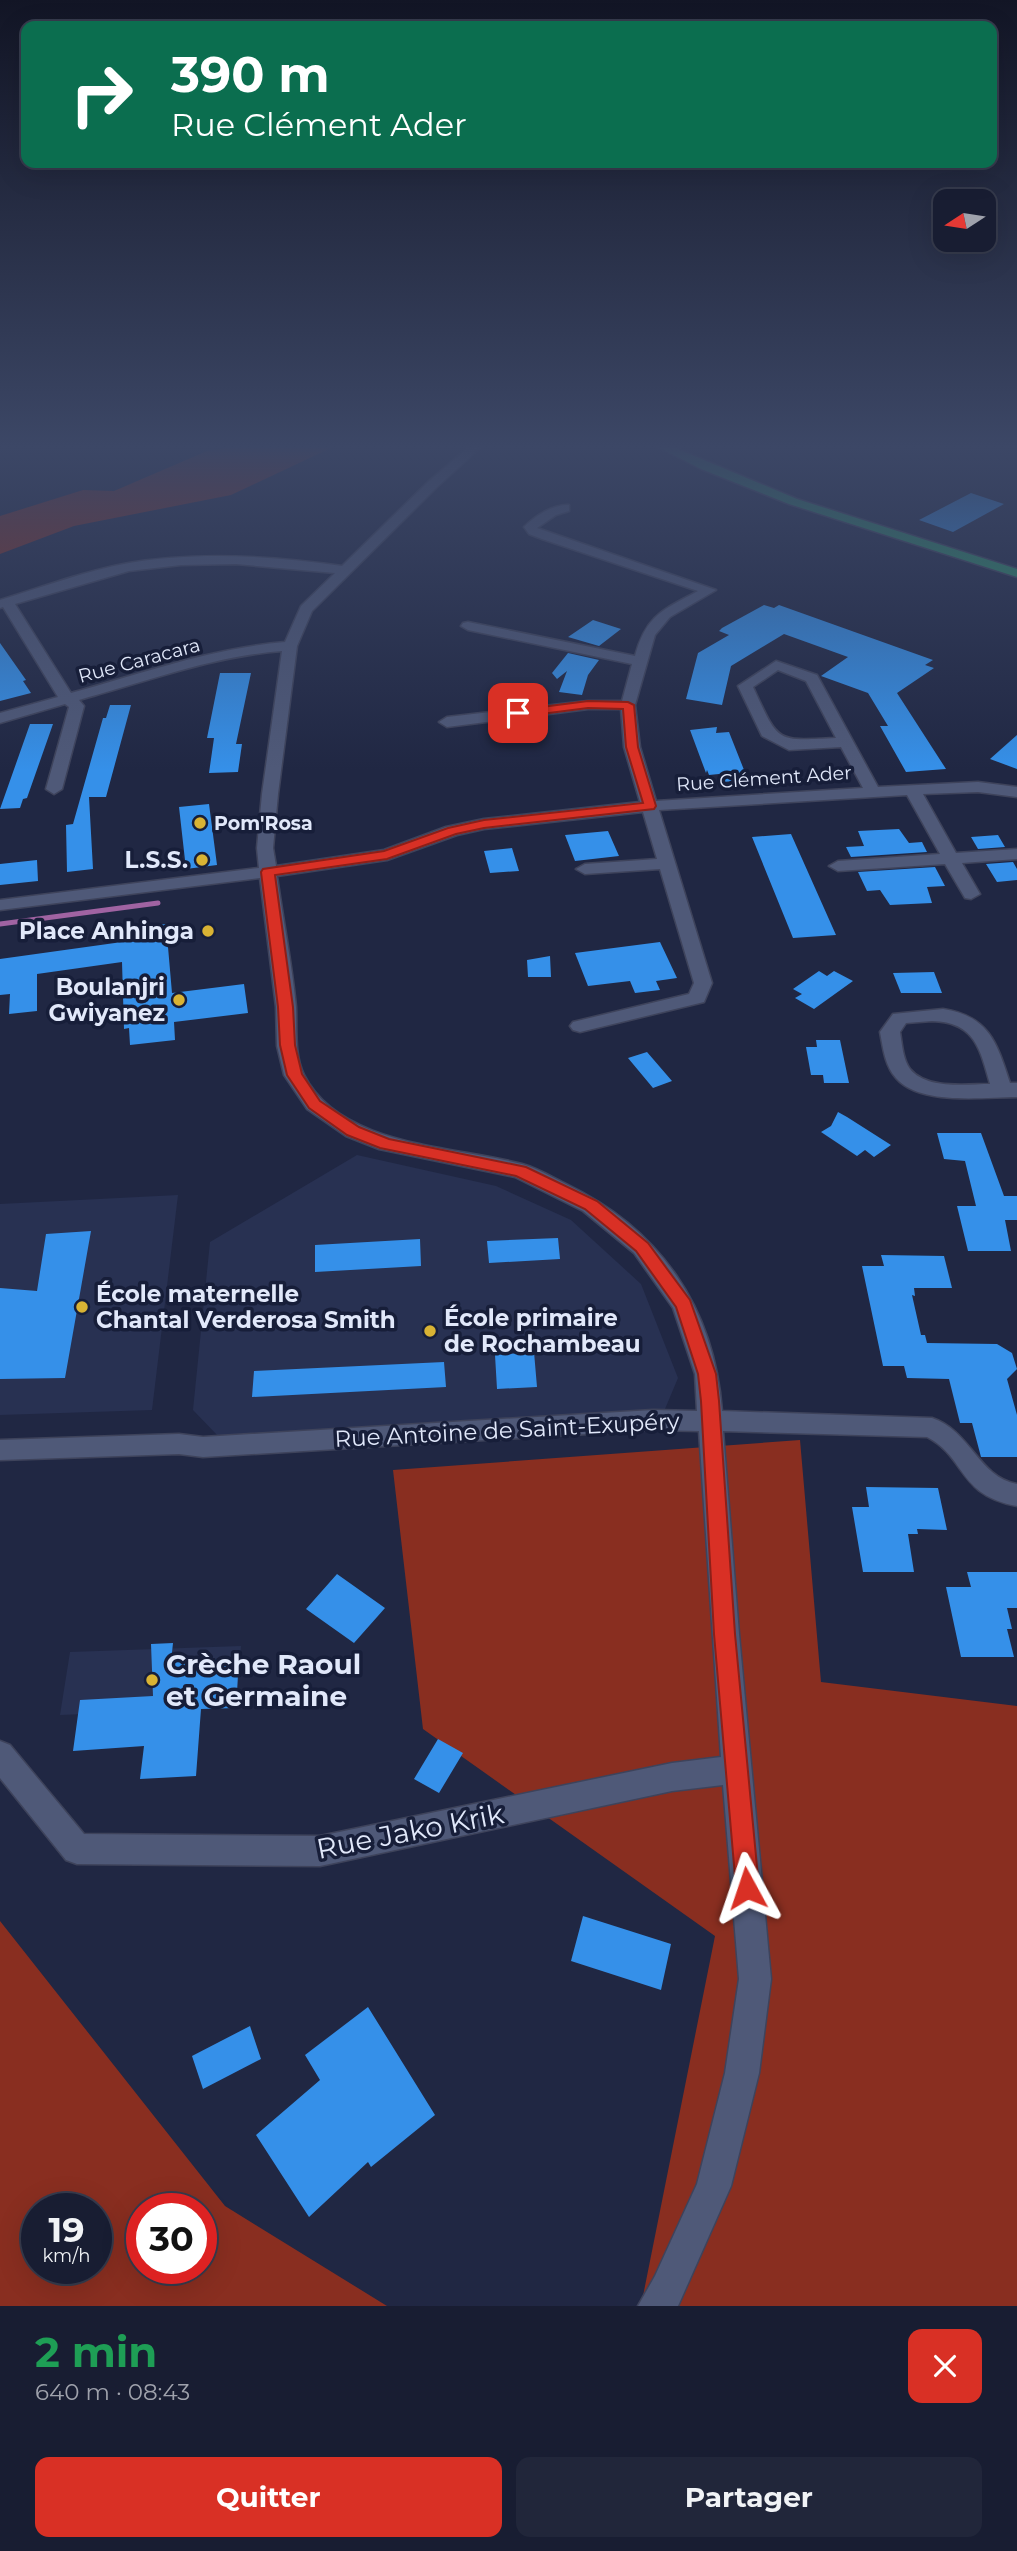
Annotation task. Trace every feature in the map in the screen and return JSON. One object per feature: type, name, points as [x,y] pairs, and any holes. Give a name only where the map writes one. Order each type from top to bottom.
[{"type":"main road","points":[[960,555],[1017,573]]},
{"type":"street","points":[[360,555],[306,609],[290,646],[265,834],[286,1007],[287,1045],[294,1075],[314,1104],[353,1131],[386,1144],[520,1171],[591,1205],[642,1247],[684,1305],[707,1374],[736,1769],[755,1979],[742,2073],[714,2186],[668,2289],[656,2306]]},
{"type":"street","points":[[580,1026],[696,998],[703,984],[632,747],[628,705],[648,634],[665,614],[709,590],[603,555]]},
{"type":"street","points":[[54,789],[77,706],[68,700],[3,603],[129,567],[173,561],[208,560],[344,570]]},
{"type":"street","points":[[468,626],[639,661]]},
{"type":"street","name":"Rue Caracara","points":[[0,718],[180,667],[264,648],[290,646]]},
{"type":"street","points":[[845,742],[789,745],[767,733],[745,686],[776,665],[812,678],[873,792]]},
{"type":"street","points":[[447,722],[588,705],[628,705]]},
{"type":"street","name":"Rue Clément Ader","points":[[0,905],[387,855],[452,831],[484,824],[650,806],[873,792],[978,786],[1017,792]]},
{"type":"street","points":[[912,790],[971,894]]},
{"type":"street","points":[[838,866],[1017,854]]},
{"type":"street","points":[[584,869],[667,863]]},
{"type":"street","points":[[933,1013],[960,1018],[980,1033],[1010,1090],[928,1090],[904,1076],[894,1057],[890,1032],[900,1018],[933,1013]]},
{"type":"street","name":"Rue Antoine de Saint-Exupéry","points":[[0,1450],[179,1444],[203,1447],[653,1420],[710,1419],[933,1428],[953,1444],[970,1469],[990,1486],[1017,1495]]},
{"type":"street","name":"Rue Jako Krik","points":[[0,1755],[77,1849],[320,1852],[672,1777],[736,1769]]},
{"type":"shaded area","name":"École primaire de Rochambeau","points":[[357,1155],[496,1186],[571,1220],[641,1284],[678,1378],[665,1409],[218,1436],[193,1410],[210,1242]]},
{"type":"shaded area","name":"École maternelle Chantal Verderosa Smith","points":[[178,1195],[152,1410],[0,1415],[0,1204]]},
{"type":"shaded area","points":[[800,1440],[821,1682],[1017,1706],[1017,2306],[641,2306],[715,1936],[423,1729],[393,1470]]},
{"type":"shaded area","name":"Crèche Raoul et Germaine","points":[[241,1646],[236,1708],[60,1715],[70,1652]]},
{"type":"shaded area","points":[[0,1921],[215,2193],[126,2193],[126,2284],[217,2284],[217,2196],[225,2206],[387,2306],[0,2306]]},
{"type":"building","points":[[764,605],[774,608],[779,605],[933,660],[925,665],[934,668],[897,693],[946,769],[906,772],[880,726],[888,726],[868,693],[821,676],[848,657],[784,634],[731,666],[722,705],[686,699],[698,653],[729,635],[719,631],[722,628]]},
{"type":"building","points":[[593,620],[621,629],[599,646],[568,637]]},
{"type":"building","points":[[0,643],[26,680],[23,681],[31,693],[0,701]]},
{"type":"building","points":[[568,653],[599,660],[588,675],[582,695],[559,692],[567,671],[557,679],[552,673]]},
{"type":"building","points":[[220,673],[251,673],[236,744],[242,744],[238,772],[209,773],[214,738],[207,738]]},
{"type":"building","points":[[110,705],[131,705],[106,797],[89,797],[93,869],[67,872],[66,825],[73,824],[103,718],[106,718]]},
{"type":"building","points":[[30,724],[53,724],[27,798],[23,799],[20,808],[0,809]]},
{"type":"building","points":[[717,727],[716,733],[729,732],[748,780],[722,782],[719,774],[709,775],[707,770],[706,773],[690,730]]},
{"type":"building","points":[[1017,735],[1017,769],[990,759]]},
{"type":"building","points":[[209,804],[217,865],[186,869],[179,807]]},
{"type":"building","points":[[899,829],[909,843],[922,842],[927,852],[851,857],[846,847],[864,846],[858,831]]},
{"type":"building","points":[[608,831],[619,856],[575,861],[565,835]]},
{"type":"building","points":[[791,834],[836,935],[793,938],[752,837]]},
{"type":"building","points":[[998,835],[1005,847],[978,849],[971,837]]},
{"type":"building","points":[[512,848],[519,871],[490,873],[484,851]]},
{"type":"building","points":[[37,860],[38,881],[0,885],[0,864]]},
{"type":"building","points":[[1013,862],[1017,869],[1017,880],[997,882],[986,864]]},
{"type":"building","points":[[935,867],[945,886],[927,887],[932,903],[890,905],[880,890],[867,891],[858,872]]},
{"type":"building","points":[[166,924],[172,993],[244,984],[248,1013],[174,1022],[175,1040],[130,1045],[129,1028],[124,1029],[122,962],[37,974],[37,1011],[9,1014],[10,994],[0,995],[0,959],[122,942],[121,929]]},
{"type":"building","points":[[660,942],[677,978],[656,981],[660,990],[635,993],[630,981],[588,986],[575,953]]},
{"type":"building","points":[[550,956],[551,977],[528,977],[527,960]]},
{"type":"building","points":[[819,971],[827,976],[834,971],[853,981],[814,1009],[795,998],[802,994],[793,989]]},
{"type":"building","points":[[934,972],[942,993],[901,993],[893,973]]},
{"type":"building","points":[[816,1040],[840,1040],[849,1083],[824,1083],[823,1075],[811,1075],[806,1047],[817,1047]]},
{"type":"building","points":[[647,1052],[672,1081],[653,1088],[628,1058]]},
{"type":"building","points":[[838,1112],[891,1145],[874,1157],[865,1150],[857,1156],[821,1132],[831,1126]]},
{"type":"building","points":[[937,1133],[981,1133],[1004,1196],[1017,1196],[1017,1220],[1005,1220],[1011,1251],[968,1251],[957,1206],[976,1206],[965,1161],[944,1159]]},
{"type":"building","points":[[91,1231],[65,1378],[0,1379],[0,1288],[37,1291],[46,1234]]},
{"type":"building","points":[[558,1238],[560,1259],[489,1263],[487,1241]]},
{"type":"building","points":[[420,1239],[421,1266],[315,1272],[315,1245]]},
{"type":"building","points":[[881,1255],[944,1256],[952,1288],[914,1288],[915,1296],[912,1295],[921,1335],[925,1335],[927,1343],[997,1344],[1012,1353],[1017,1369],[1007,1379],[1017,1415],[1017,1457],[981,1457],[972,1423],[960,1423],[949,1379],[907,1378],[904,1366],[883,1366],[862,1266],[884,1266]]},
{"type":"building","points":[[534,1352],[537,1387],[497,1389],[495,1355]]},
{"type":"building","points":[[444,1362],[446,1387],[252,1397],[254,1371]]},
{"type":"building","points":[[866,1487],[938,1488],[947,1530],[917,1529],[918,1534],[908,1534],[914,1572],[863,1572],[852,1507],[869,1507]]},
{"type":"building","points":[[967,1572],[1017,1572],[1017,1608],[1007,1608],[1012,1629],[1007,1629],[1014,1657],[961,1657],[946,1587],[971,1587]]},
{"type":"building","points":[[337,1574],[385,1608],[354,1643],[306,1609]]},
{"type":"building","points":[[173,1643],[171,1662],[239,1658],[236,1708],[201,1709],[196,1776],[140,1779],[144,1746],[73,1751],[80,1700],[153,1696],[151,1644]]},
{"type":"building","points":[[438,1739],[463,1753],[439,1793],[414,1779]]},
{"type":"building","points":[[583,1916],[671,1944],[661,1990],[571,1961]]},
{"type":"building","points":[[368,2007],[435,2115],[371,2167],[368,2162],[309,2217],[256,2135],[320,2080],[305,2055]]},
{"type":"building","points":[[250,2026],[261,2059],[203,2089],[192,2056]]},
{"type":"waterway","points":[[0,924],[158,903]]},
{"type":"place","name":"Pom'Rosa","points":[[200,823]]},
{"type":"place","name":"L.S.S.","points":[[202,860]]},
{"type":"place","name":"Place Anhinga","points":[[208,931]]},
{"type":"place","name":"Boulanjri Gwiyanez","points":[[179,1000]]},
{"type":"place","name":"École maternelle Chantal Verderosa Smith","points":[[82,1307]]},
{"type":"place","name":"École primaire de Rochambeau","points":[[430,1331]]},
{"type":"place","name":"Crèche Raoul et Germaine","points":[[152,1680]]},
{"type":"route","points":[[518,713],[588,705],[628,705],[632,747],[650,806],[484,824],[452,831],[387,855],[268,872],[286,1007],[287,1045],[294,1075],[314,1104],[353,1131],[386,1144],[520,1171],[591,1205],[642,1247],[684,1305],[707,1374],[710,1401],[710,1438],[724,1634],[747,1888]]}]
